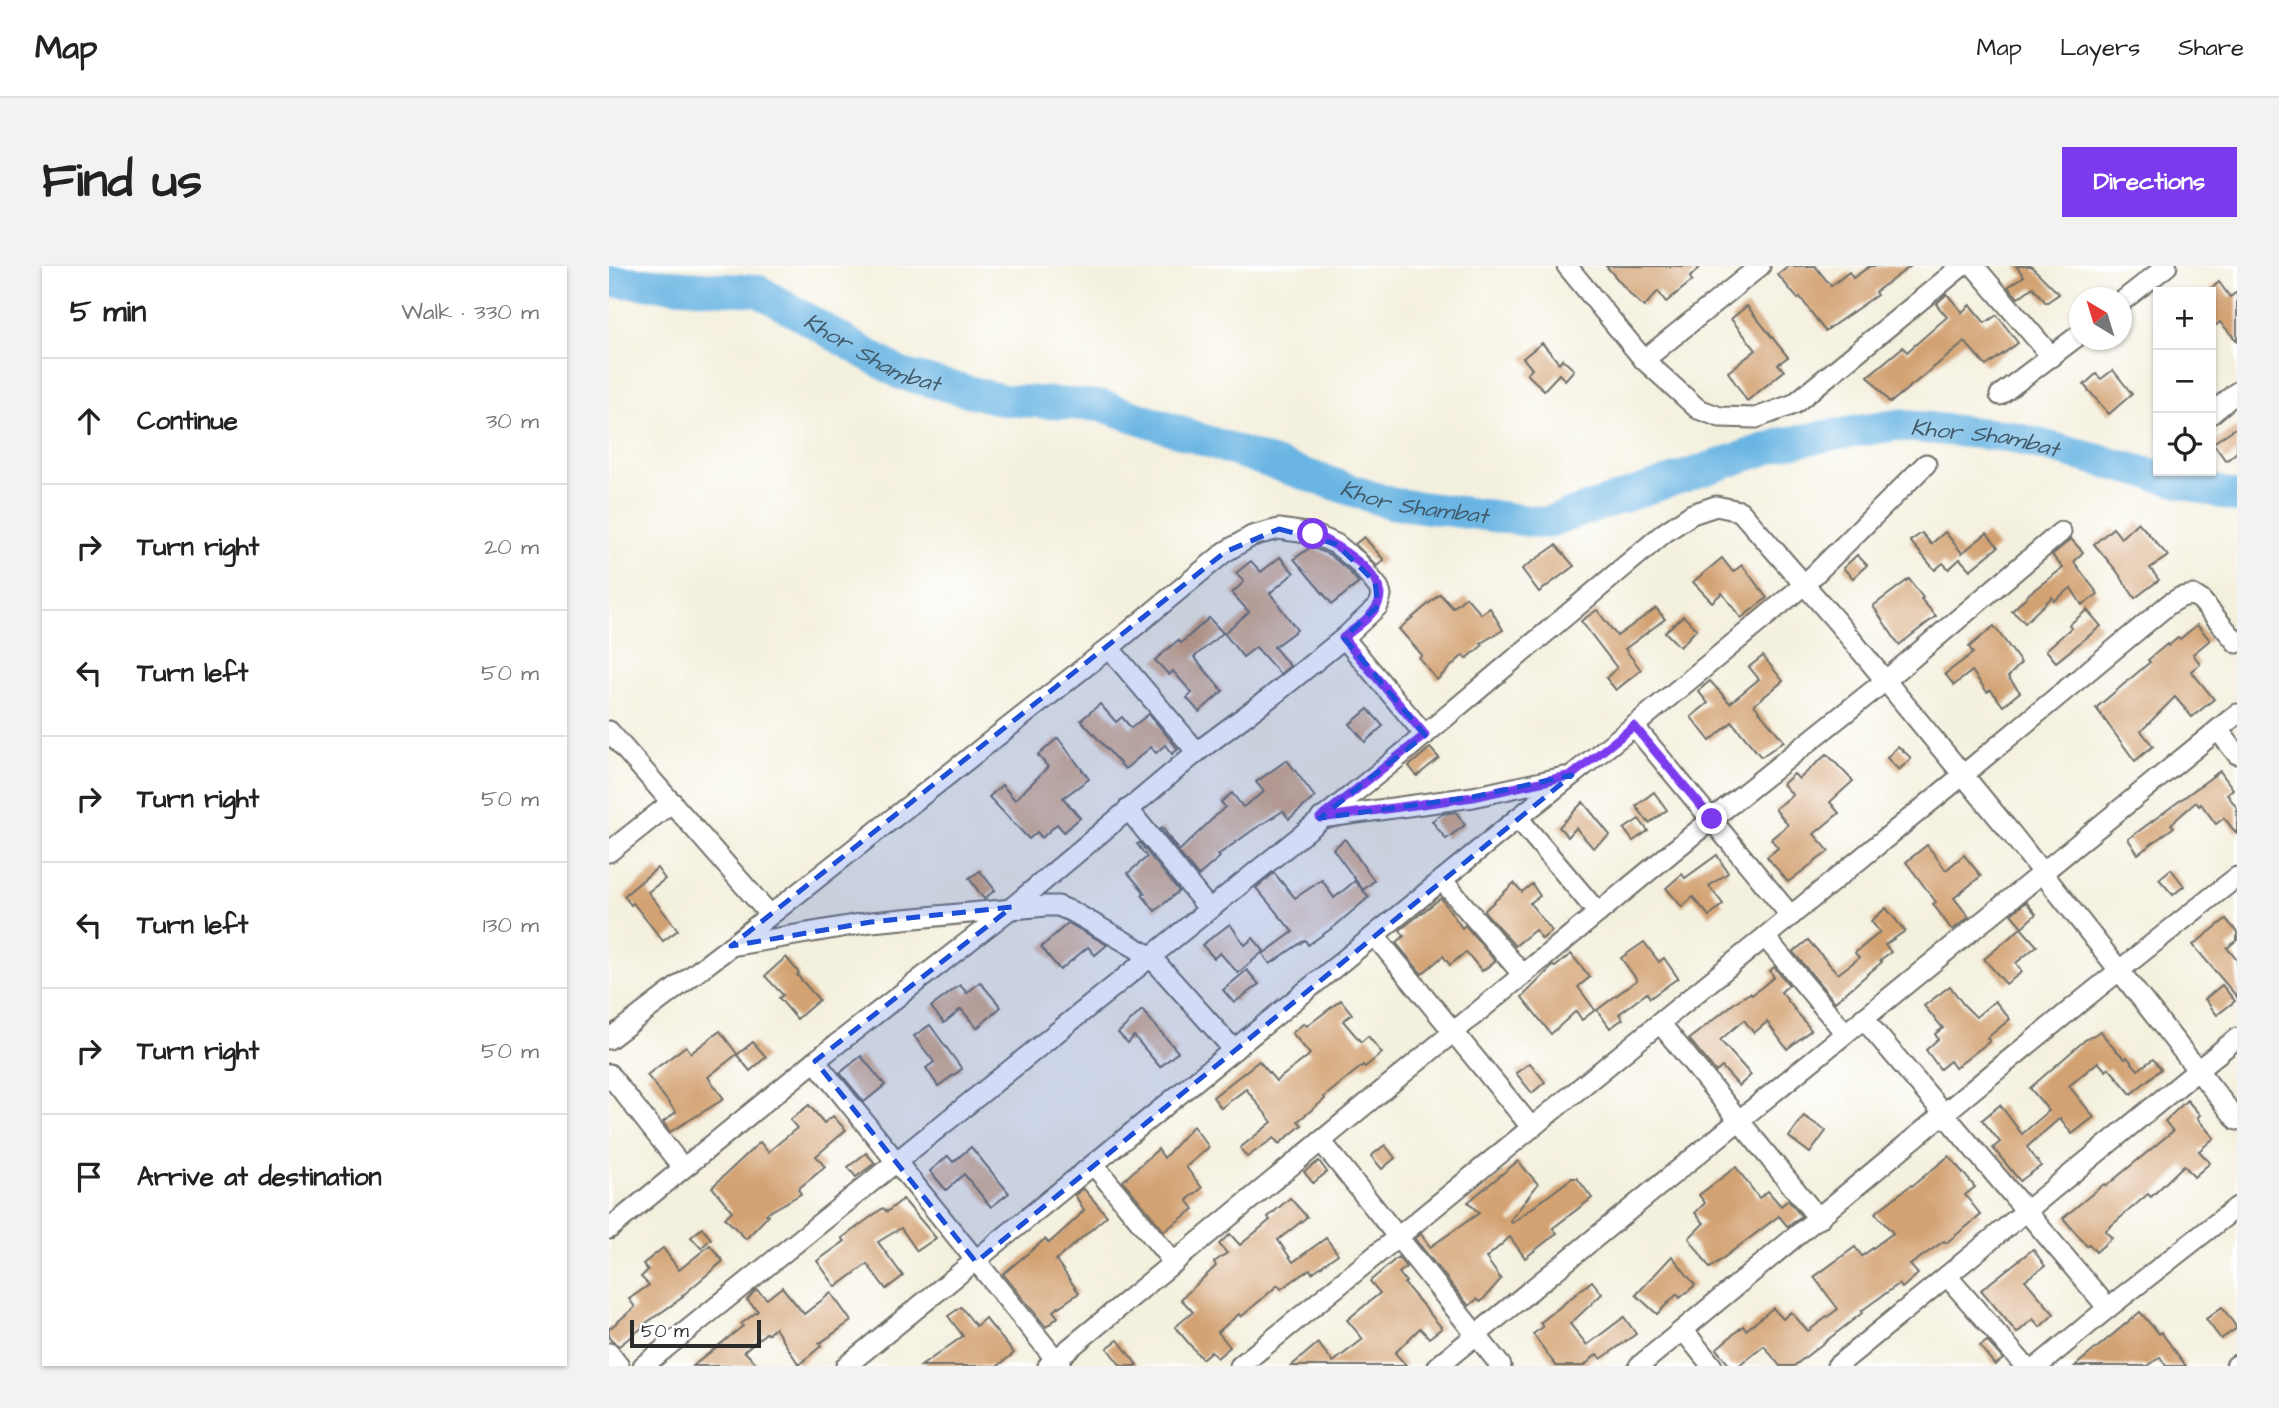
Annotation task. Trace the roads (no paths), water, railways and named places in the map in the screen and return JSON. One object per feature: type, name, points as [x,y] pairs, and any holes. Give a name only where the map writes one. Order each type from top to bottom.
[{"type":"street","points":[[1567,266],[1644,360],[1697,409],[1720,417],[1756,418],[1794,404],[1962,266]]},
{"type":"street","points":[[1644,360],[1760,266]]},
{"type":"street","points":[[1974,266],[2052,357]]},
{"type":"street","points":[[2132,294],[2167,266]]},
{"type":"street","points":[[2000,395],[2069,344]]},
{"type":"street","points":[[2212,413],[2237,392]]},
{"type":"street","points":[[846,1366],[1805,584],[1926,464]]},
{"type":"street","points":[[643,1366],[1425,735],[1654,542],[1692,514],[1716,506],[1740,511],[1805,584],[2042,873],[2237,1121]]},
{"type":"street","points":[[609,1038],[731,946],[1109,648],[1225,552],[1252,536],[1279,529],[1313,534],[1336,544],[1357,561],[1380,588],[1378,606],[1343,638],[1197,752],[1009,910],[815,1061],[609,1229]]},
{"type":"street","points":[[815,1061],[1055,1364],[2061,533]]},
{"type":"street","points":[[1240,1366],[2169,604],[2181,597],[2193,595],[2201,600],[2237,643]]},
{"type":"street","points":[[1343,638],[1425,735]]},
{"type":"street","points":[[1109,648],[1197,752]]},
{"type":"street","points":[[1438,1366],[2237,714]]},
{"type":"street","points":[[1634,726],[1791,916]]},
{"type":"street","points":[[2218,730],[2237,754]]},
{"type":"street","points":[[609,731],[615,751],[672,802],[770,915]]},
{"type":"street","points":[[1320,818],[1473,797],[1572,775]]},
{"type":"street","points":[[609,852],[672,802]]},
{"type":"street","points":[[1128,809],[1208,908]]},
{"type":"street","points":[[1518,818],[1598,913]]},
{"type":"street","points":[[1639,1366],[2118,970],[2237,877]]},
{"type":"street","points":[[1442,880],[1523,975]]},
{"type":"street","points":[[731,946],[871,922],[1058,906],[1081,916],[1150,956],[1234,1050]]},
{"type":"street","points":[[1375,936],[1532,1128]]},
{"type":"street","points":[[1765,937],[1845,1033]]},
{"type":"street","points":[[1863,1018],[2108,1308]]},
{"type":"street","points":[[1660,1023],[1819,1219]]},
{"type":"street","points":[[1837,1366],[2237,1038]]},
{"type":"street","points":[[609,1073],[683,1168]]},
{"type":"street","points":[[1321,1142],[1501,1366]]},
{"type":"street","points":[[1094,1165],[1174,1263]]},
{"type":"street","points":[[2038,1366],[2237,1207]]},
{"type":"street","points":[[1947,1276],[2025,1366]]},
{"type":"street","points":[[1683,1330],[1711,1366]]},
{"type":"street","points":[[609,1353],[619,1366]]},
{"type":"waterway","name":"Khor Shambat","points":[[609,281],[759,291],[901,374],[1003,400],[1103,406],[1390,503],[1545,523],[1784,443],[1896,425],[2008,436],[2237,497]]}]
